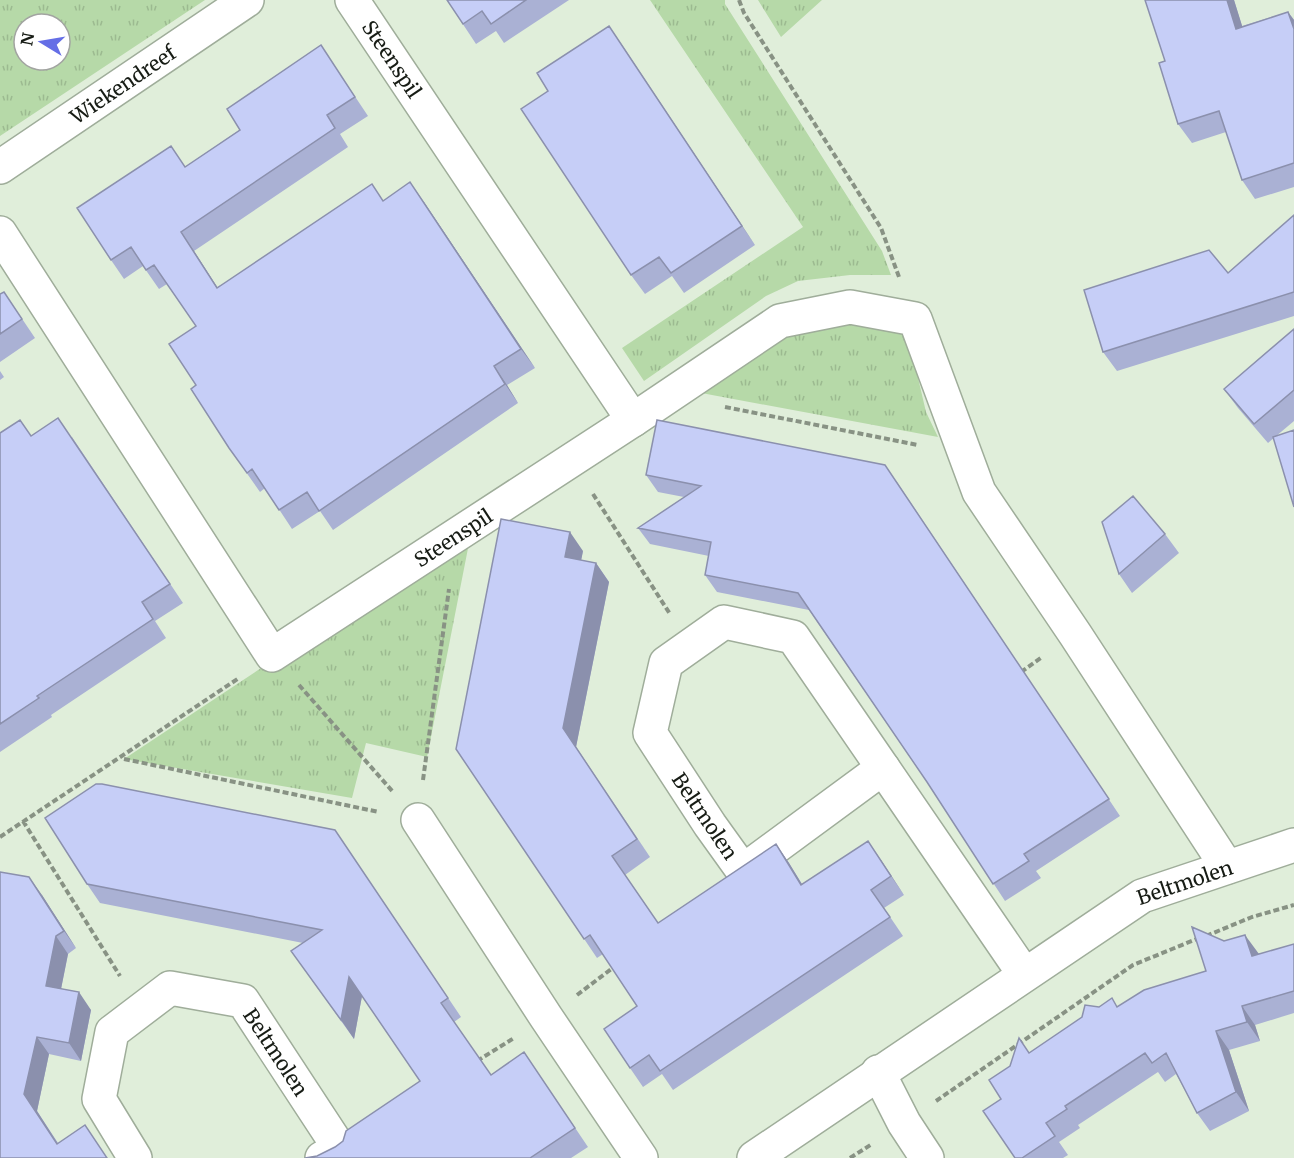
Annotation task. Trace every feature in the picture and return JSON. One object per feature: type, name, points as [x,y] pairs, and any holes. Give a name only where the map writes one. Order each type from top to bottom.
[{"type":"street","name":"Wiekendreef","points":[[0,167],[247,0]]},
{"type":"street","name":"Steenspil","points":[[272,656],[633,420],[352,0]]},
{"type":"street","points":[[0,233],[272,656]]},
{"type":"street","points":[[633,420],[780,321],[850,307],[915,319],[979,492],[1076,634],[1227,867]]},
{"type":"street","name":"Beltmolen","points":[[883,768],[744,871],[710,825],[650,733],[666,663],[724,622],[793,637],[883,768],[1024,974]]},
{"type":"street","points":[[418,820],[641,1158]]},
{"type":"street","name":"Beltmolen","points":[[754,1158],[878,1072],[1142,896],[1294,845]]},
{"type":"street","name":"Beltmolen","points":[[135,1158],[99,1099],[112,1032],[170,988],[243,1001],[340,1149],[322,1158]]},
{"type":"street","points":[[878,1072],[904,1123],[927,1158]]},
{"type":"path","points":[[739,0],[744,13],[880,228],[915,319]]},
{"type":"path","points":[[669,396],[966,454]]},
{"type":"path","points":[[572,460],[677,626],[692,643]]},
{"type":"path","points":[[418,820],[456,535]]},
{"type":"path","points":[[1018,674],[1076,634]]},
{"type":"path","points":[[0,837],[272,656],[418,820]]},
{"type":"path","points":[[124,759],[418,820]]},
{"type":"path","points":[[23,821],[141,1010]]},
{"type":"path","points":[[850,1158],[1133,964],[1252,917],[1294,905]]},
{"type":"path","points":[[468,1067],[546,1017],[621,962]]},
{"type":"green space","points":[[0,0],[205,0],[0,136]]},
{"type":"green space","points":[[650,0],[725,0],[725,4],[882,251],[891,275],[850,275],[798,281],[766,296],[644,381],[622,348],[803,227]]},
{"type":"green space","points":[[758,0],[822,0],[781,37]]},
{"type":"green space","points":[[900,301],[926,412],[938,437],[680,389],[780,319]]},
{"type":"green space","points":[[472,528],[427,757],[366,743],[352,798],[124,759]]},
{"type":"building","points":[[447,0],[526,0],[491,24],[482,11],[463,24]]},
{"type":"building","points":[[1145,0],[1227,0],[1236,29],[1288,12],[1294,29],[1294,163],[1242,180],[1219,111],[1178,124],[1159,63],[1165,61]]},
{"type":"building","points":[[609,26],[742,226],[671,273],[659,257],[631,275],[521,109],[548,91],[537,73]]},
{"type":"building","points":[[321,45],[355,97],[327,115],[335,128],[181,232],[217,288],[372,184],[383,201],[410,182],[521,349],[494,366],[505,384],[319,511],[307,492],[279,510],[252,469],[247,473],[229,448],[191,389],[196,385],[169,344],[196,326],[154,265],[146,270],[131,247],[111,260],[77,208],[171,146],[185,167],[240,130],[227,109]]},
{"type":"building","points":[[1294,215],[1294,292],[1103,352],[1084,290],[1209,250],[1228,273]]},
{"type":"building","points":[[4,292],[22,319],[0,334],[0,294]]},
{"type":"building","points":[[1294,329],[1294,390],[1254,424],[1224,389]]},
{"type":"building","points":[[58,418],[170,584],[142,602],[153,619],[37,696],[39,698],[0,724],[0,433],[20,420],[31,436]]},
{"type":"building","points":[[657,420],[885,465],[1109,799],[1024,854],[1029,861],[993,884],[927,782],[798,593],[705,575],[711,542],[638,528],[701,486],[646,475]]},
{"type":"building","points":[[1294,430],[1294,507],[1273,437]]},
{"type":"building","points":[[1133,496],[1165,534],[1119,574],[1102,522]]},
{"type":"building","points":[[501,519],[570,532],[565,557],[596,563],[563,728],[637,839],[612,856],[658,923],[776,844],[801,885],[868,841],[891,876],[871,890],[890,917],[660,1071],[649,1055],[630,1068],[604,1029],[637,1006],[590,935],[584,939],[456,749]]},
{"type":"building","points":[[96,784],[335,830],[448,998],[441,1003],[491,1075],[524,1052],[575,1128],[530,1158],[305,1158],[317,1156],[335,1147],[343,1141],[346,1131],[420,1081],[349,977],[341,1020],[291,951],[322,930],[87,884],[45,818]]},
{"type":"building","points":[[0,872],[29,877],[64,931],[56,936],[46,986],[79,992],[69,1043],[37,1037],[24,1094],[57,1144],[85,1125],[107,1158],[0,1158]]},
{"type":"building","points":[[1192,927],[1224,941],[1245,935],[1252,956],[1294,944],[1294,991],[1242,1006],[1247,1022],[1216,1031],[1236,1092],[1197,1113],[1166,1053],[1152,1063],[1145,1053],[1065,1106],[1067,1109],[1046,1123],[1055,1136],[1022,1158],[1015,1158],[983,1111],[1001,1099],[989,1080],[1010,1066],[1019,1038],[1029,1053],[1082,1017],[1085,1005],[1099,1007],[1112,998],[1117,1007],[1144,990],[1206,971]]}]
